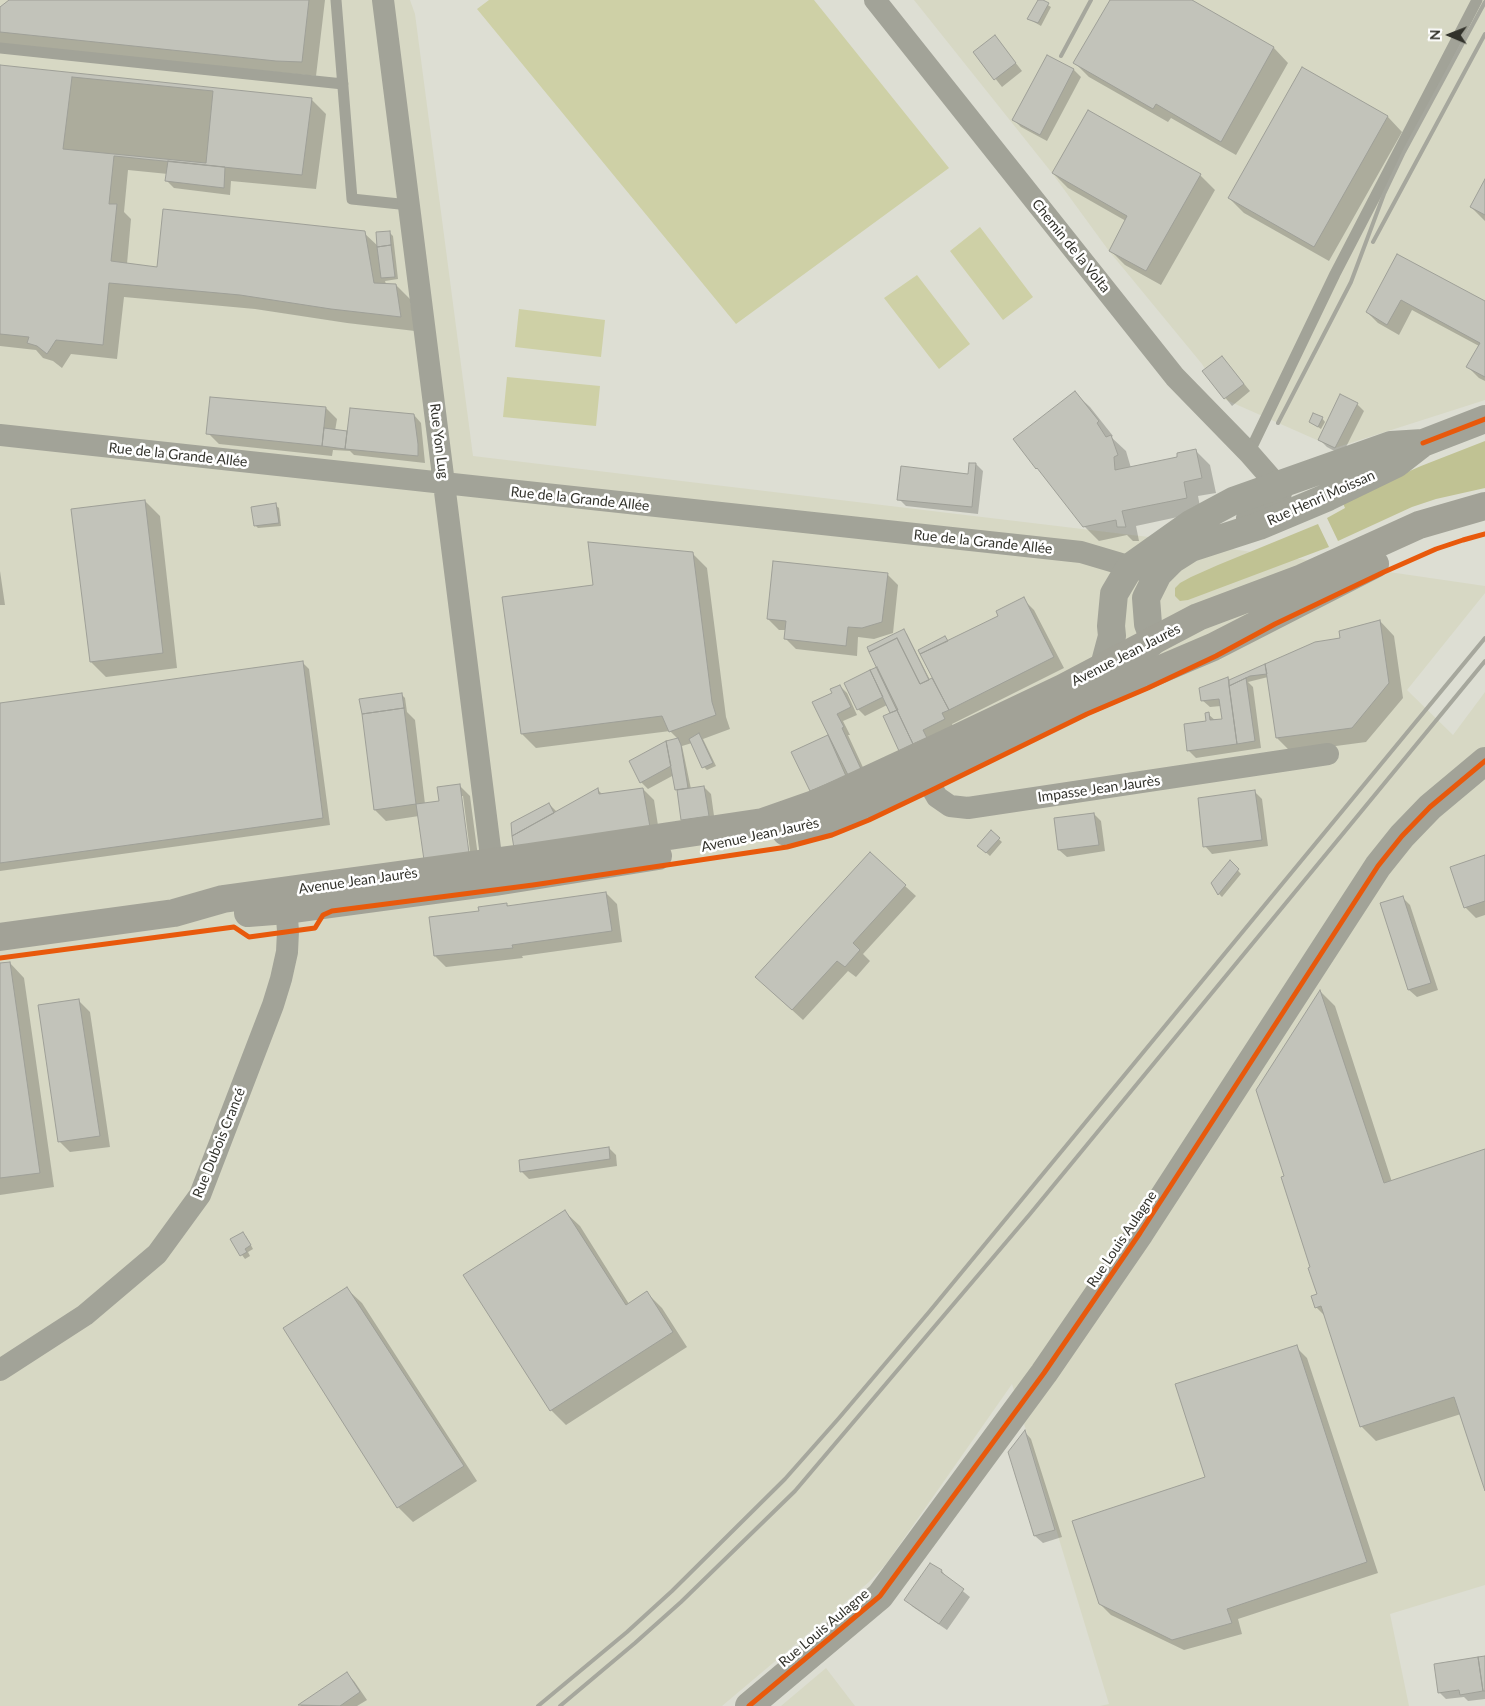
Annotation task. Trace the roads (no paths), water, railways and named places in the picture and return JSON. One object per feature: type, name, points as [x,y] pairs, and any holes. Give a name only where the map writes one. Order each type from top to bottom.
[{"type":"main road","points":[[1380,551],[1418,525],[1485,506]]},
{"type":"main road","points":[[1380,551],[1425,541],[1485,520]]},
{"type":"main road","name":"Avenue Jean Jaurès","points":[[493,872],[610,864],[794,830],[853,810],[1072,707],[1221,643],[1380,551]]},
{"type":"main road","name":"Avenue Jean Jaurès","points":[[0,937],[174,913],[223,900],[286,901],[493,872],[763,822],[820,802],[945,744],[1063,688],[1104,666],[1133,647],[1198,617],[1380,551]]},
{"type":"street","name":"Rue Yon Lug","points":[[383,0],[493,872]]},
{"type":"street","name":"Chemin de la Volta","points":[[875,0],[1175,377],[1249,453],[1277,485]]},
{"type":"street","name":"Rue Henri Moissan","points":[[1423,443],[1391,445],[1233,501],[1192,523],[1130,567],[1114,594],[1111,626],[1133,647],[1148,624],[1146,598],[1158,574],[1172,560],[1191,548],[1259,526],[1328,498],[1396,464],[1423,443],[1485,419]]},
{"type":"street","name":"Rue de la Grande Allée","points":[[0,435],[1081,552],[1158,574]]},
{"type":"street","name":"Rue Henri Moissan","points":[[1213,540],[1226,527],[1278,502],[1281,493],[1277,485]]},
{"type":"street","points":[[987,747],[990,735],[1077,694],[1120,670],[1133,647],[1172,665]]},
{"type":"street","points":[[925,776],[924,766],[945,744]]},
{"type":"street","name":"Impasse Jean Jaurès","points":[[925,776],[937,797],[950,806],[968,808],[1328,754]]},
{"type":"street","name":"Rue Louis Aulagne","points":[[749,1706],[880,1596],[1044,1373],[1140,1233],[1378,866],[1402,836],[1430,807],[1485,761]]},
{"type":"street","name":"Rue Dubois Crancé","points":[[0,1370],[85,1315],[157,1254],[200,1195],[273,1005],[281,979],[287,952],[286,901]]},
{"type":"lane","points":[[336,0],[352,199],[409,205]]},
{"type":"lane","points":[[1249,453],[1335,274],[1476,0]]},
{"type":"lane","points":[[0,48],[343,84]]},
{"type":"railway","points":[[1061,56],[1091,0]]},
{"type":"railway","points":[[1278,423],[1351,282],[1384,194],[1404,152],[1485,2]]},
{"type":"railway","points":[[1373,242],[1485,34]]},
{"type":"railway","points":[[538,1706],[627,1632],[672,1591],[785,1479],[929,1312],[1485,638]]},
{"type":"railway","points":[[560,1706],[681,1602],[795,1491],[1030,1214],[1485,661]]}]
